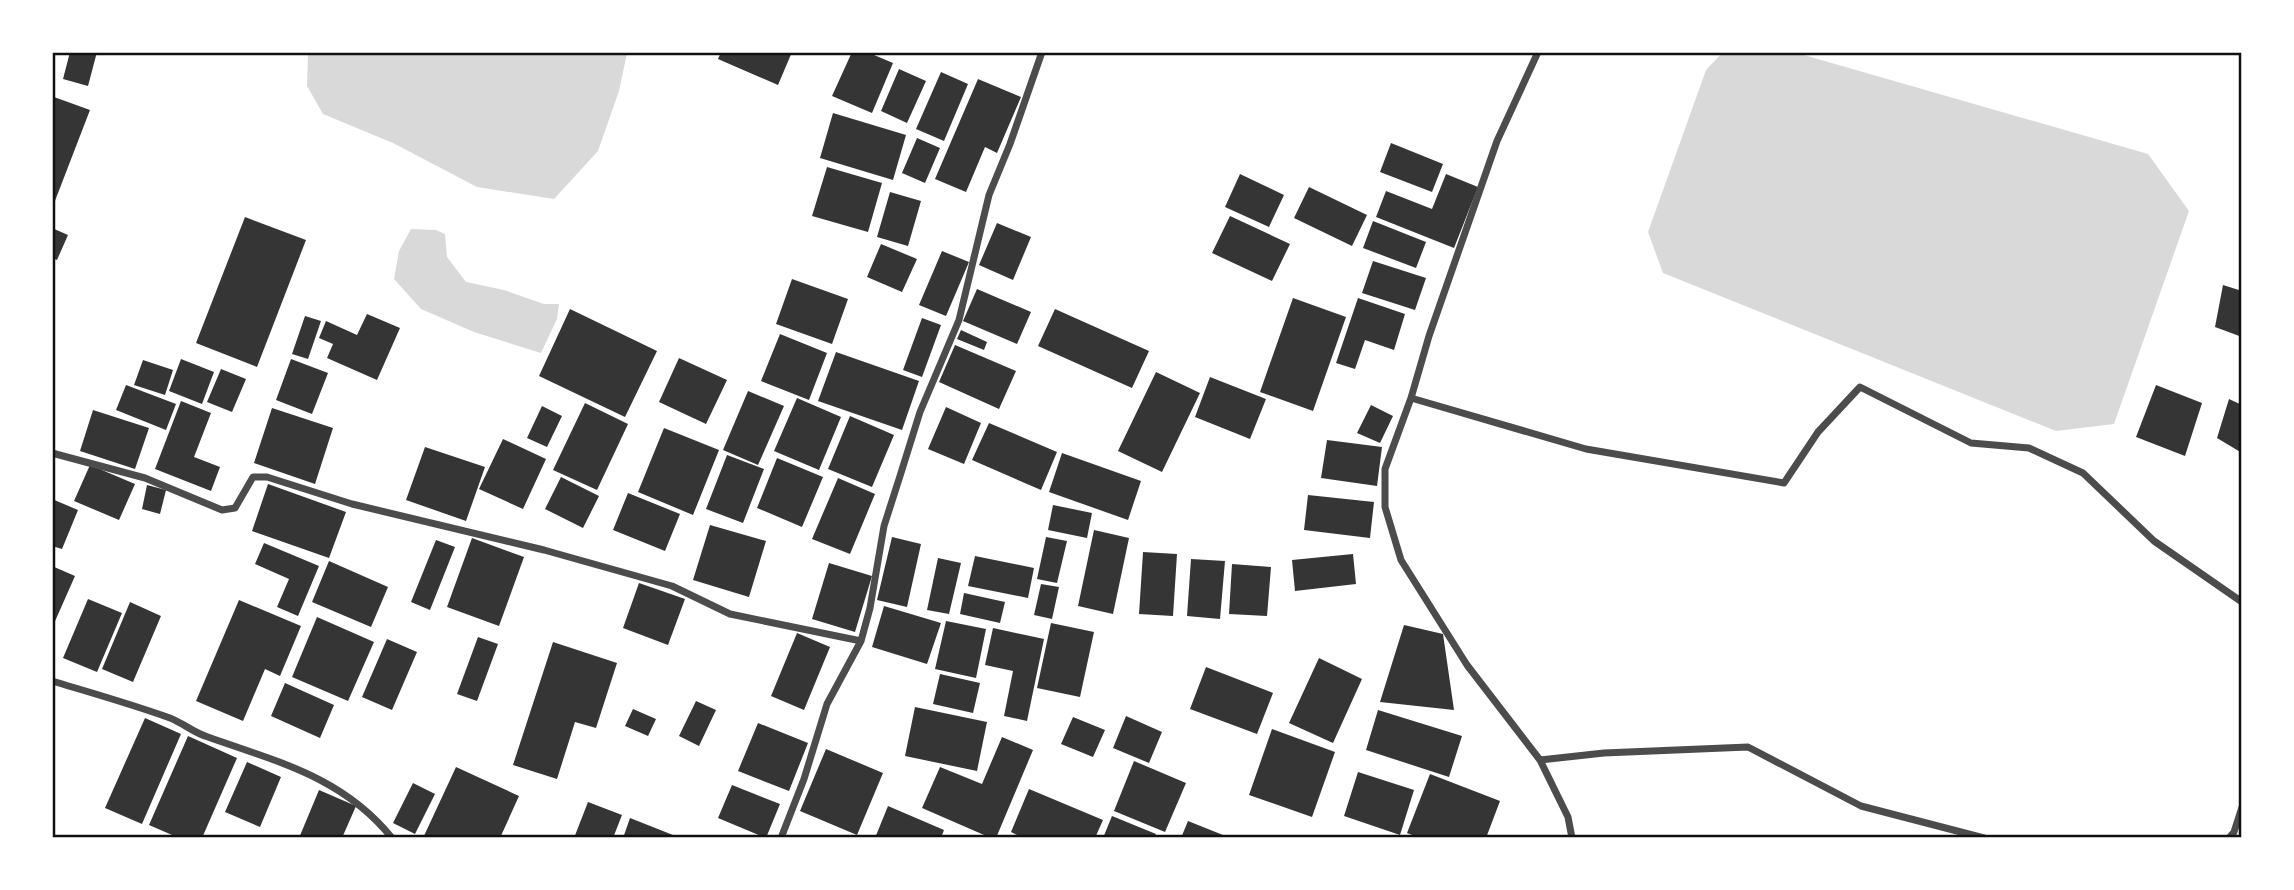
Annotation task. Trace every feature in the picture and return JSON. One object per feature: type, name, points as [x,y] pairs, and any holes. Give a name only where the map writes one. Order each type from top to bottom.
[{"type":"street","points":[[781,838],[804,779],[827,704],[861,641],[870,608],[884,526],[920,412],[959,320],[989,195],[1042,52]]},
{"type":"street","points":[[1538,52],[1497,141],[1429,336],[1411,398],[1385,469],[1385,507],[1401,560],[1467,665],[1541,760],[1568,817],[1572,838]]},
{"type":"street","points":[[1411,398],[1586,449],[1784,483],[1818,432],[1860,387],[1972,443],[2029,447],[2083,472],[2154,541],[2242,602]]},
{"type":"street","points":[[52,453],[145,478],[222,510],[235,508],[253,477],[267,477],[352,504],[544,550],[672,586],[730,614],[861,641]]},
{"type":"street","points":[[52,681],[172,719],[204,736],[286,763],[337,788],[366,810],[392,838]]},
{"type":"street","points":[[1541,760],[1604,753],[1748,747],[1861,806],[1984,838]]},
{"type":"street","points":[[2229,838],[2234,832],[2242,807]]},
{"type":"shaded area","points":[[308,52],[627,53],[619,91],[598,151],[554,199],[477,187],[393,143],[323,114],[307,86]]},
{"type":"shaded area","points":[[1723,52],[1797,53],[2148,154],[2189,211],[2114,424],[2056,431],[1663,273],[1648,232],[1706,70]]},
{"type":"shaded area","points":[[411,229],[436,230],[445,234],[447,257],[466,282],[504,290],[544,304],[559,304],[557,319],[541,353],[474,332],[421,309],[394,279],[399,251]]},
{"type":"building","points":[[70,52],[97,52],[88,86],[63,79]]},
{"type":"building","points":[[721,52],[792,52],[778,85],[718,59]]},
{"type":"building","points":[[852,52],[867,52],[893,63],[872,113],[832,96]]},
{"type":"building","points":[[899,69],[926,81],[907,123],[881,111]]},
{"type":"building","points":[[941,72],[968,84],[944,141],[916,129]]},
{"type":"building","points":[[978,79],[1021,97],[997,153],[985,147],[966,192],[935,179]]},
{"type":"building","points":[[54,97],[90,110],[53,206],[52,100]]},
{"type":"building","points":[[833,113],[906,135],[893,180],[820,158]]},
{"type":"building","points":[[917,138],[940,148],[925,183],[902,173]]},
{"type":"building","points":[[1391,143],[1443,164],[1432,192],[1380,172]]},
{"type":"building","points":[[827,167],[882,183],[868,232],[812,216]]},
{"type":"building","points":[[1240,174],[1284,195],[1269,227],[1225,207]]},
{"type":"building","points":[[1446,174],[1478,187],[1454,248],[1376,217],[1386,191],[1432,209]]},
{"type":"building","points":[[1309,187],[1367,215],[1352,246],[1294,218]]},
{"type":"building","points":[[890,192],[921,201],[908,246],[877,237]]},
{"type":"building","points":[[1230,216],[1290,244],[1272,281],[1212,253]]},
{"type":"building","points":[[245,217],[306,240],[257,367],[196,343]]},
{"type":"building","points":[[1373,221],[1426,242],[1416,268],[1363,248]]},
{"type":"building","points":[[997,223],[1031,237],[1013,280],[979,265]]},
{"type":"building","points":[[52,228],[68,235],[57,260],[52,258]]},
{"type":"building","points":[[881,244],[917,259],[902,292],[867,277]]},
{"type":"building","points":[[942,251],[969,262],[946,316],[919,305]]},
{"type":"building","points":[[1373,261],[1426,278],[1415,310],[1362,293]]},
{"type":"building","points":[[792,279],[848,299],[832,344],[776,324]]},
{"type":"building","points":[[2223,285],[2242,291],[2242,337],[2215,327]]},
{"type":"building","points":[[977,289],[1031,312],[1017,344],[963,321]]},
{"type":"building","points":[[1293,298],[1346,317],[1313,411],[1260,392]]},
{"type":"building","points":[[1358,298],[1405,314],[1394,350],[1365,340],[1355,369],[1336,363]]},
{"type":"building","points":[[570,309],[657,351],[625,417],[539,376]]},
{"type":"building","points":[[1055,309],[1149,351],[1132,388],[1038,346]]},
{"type":"building","points":[[367,314],[400,328],[377,380],[327,358],[333,344],[319,338],[326,321],[357,335]]},
{"type":"building","points":[[305,316],[321,321],[308,359],[292,354]]},
{"type":"building","points":[[922,318],[941,325],[922,377],[903,370]]},
{"type":"building","points":[[961,330],[987,342],[984,350],[957,339]]},
{"type":"building","points":[[780,334],[827,353],[809,400],[761,381]]},
{"type":"building","points":[[955,345],[1016,371],[999,409],[939,382]]},
{"type":"building","points":[[836,352],[919,381],[902,430],[818,401]]},
{"type":"building","points":[[679,358],[727,380],[706,424],[659,402]]},
{"type":"building","points":[[181,359],[214,372],[202,404],[169,391]]},
{"type":"building","points":[[291,359],[328,373],[312,414],[276,400]]},
{"type":"building","points":[[143,360],[173,370],[165,395],[134,385]]},
{"type":"building","points":[[221,369],[246,379],[232,412],[207,402]]},
{"type":"building","points":[[1156,372],[1200,393],[1162,472],[1118,451]]},
{"type":"building","points":[[1210,377],[1266,399],[1250,439],[1195,417]]},
{"type":"building","points":[[126,385],[176,404],[166,430],[116,410]]},
{"type":"building","points":[[2156,385],[2202,403],[2185,456],[2136,437]]},
{"type":"building","points":[[748,391],[784,406],[758,465],[723,450]]},
{"type":"building","points":[[797,398],[841,417],[819,470],[774,451]]},
{"type":"building","points":[[2229,399],[2242,405],[2242,453],[2217,438]]},
{"type":"building","points":[[181,401],[211,413],[194,457],[220,467],[211,491],[155,469]]},
{"type":"building","points":[[585,403],[628,424],[597,490],[553,470]]},
{"type":"building","points":[[1371,405],[1393,416],[1380,443],[1357,433]]},
{"type":"building","points":[[542,406],[562,416],[547,447],[527,438]]},
{"type":"building","points":[[946,407],[981,423],[964,464],[928,449]]},
{"type":"building","points":[[272,408],[333,428],[315,484],[254,463]]},
{"type":"building","points":[[93,410],[149,428],[135,469],[80,451]]},
{"type":"building","points":[[850,416],[894,435],[872,487],[828,469]]},
{"type":"building","points":[[989,423],[1057,452],[1041,490],[972,460]]},
{"type":"building","points":[[664,428],[719,450],[693,515],[638,492]]},
{"type":"building","points":[[503,439],[546,459],[523,509],[479,489]]},
{"type":"building","points":[[1327,440],[1382,447],[1377,486],[1321,478]]},
{"type":"building","points":[[425,447],[485,467],[466,521],[406,500]]},
{"type":"building","points":[[1062,453],[1141,481],[1128,520],[1049,492]]},
{"type":"building","points":[[727,455],[764,469],[743,523],[706,509]]},
{"type":"building","points":[[777,458],[823,477],[802,527],[757,508]]},
{"type":"building","points":[[90,465],[135,484],[119,520],[74,501]]},
{"type":"building","points":[[561,477],[599,496],[583,528],[545,509]]},
{"type":"building","points":[[838,478],[875,494],[850,554],[812,539]]},
{"type":"building","points":[[268,484],[346,512],[329,558],[252,531]]},
{"type":"building","points":[[147,485],[166,490],[160,514],[142,509]]},
{"type":"building","points":[[628,493],[680,514],[665,551],[613,530]]},
{"type":"building","points":[[1308,495],[1374,502],[1370,538],[1304,530]]},
{"type":"building","points":[[52,499],[78,510],[62,549],[52,546]]},
{"type":"building","points":[[1053,505],[1092,513],[1087,538],[1048,530]]},
{"type":"building","points":[[710,525],[766,541],[749,597],[693,580]]},
{"type":"building","points":[[1094,530],[1129,538],[1113,614],[1078,606]]},
{"type":"building","points":[[892,537],[921,544],[907,607],[877,600]]},
{"type":"building","points":[[1046,537],[1067,541],[1057,583],[1037,579]]},
{"type":"building","points":[[472,538],[524,557],[499,626],[447,607]]},
{"type":"building","points":[[436,540],[455,547],[430,610],[411,602]]},
{"type":"building","points":[[264,543],[319,566],[298,616],[277,607],[289,579],[255,564]]},
{"type":"building","points":[[1143,552],[1177,554],[1173,616],[1139,614]]},
{"type":"building","points":[[1353,554],[1356,584],[1295,591],[1292,560]]},
{"type":"building","points":[[975,556],[1034,568],[1028,598],[968,586]]},
{"type":"building","points":[[938,558],[961,563],[949,614],[927,610]]},
{"type":"building","points":[[1191,559],[1225,561],[1220,619],[1187,616]]},
{"type":"building","points":[[329,561],[388,587],[371,627],[312,602]]},
{"type":"building","points":[[829,563],[872,576],[855,632],[812,619]]},
{"type":"building","points":[[1232,564],[1271,567],[1267,616],[1229,614]]},
{"type":"building","points":[[52,566],[75,576],[52,628]]},
{"type":"building","points":[[639,583],[685,599],[668,645],[623,628]]},
{"type":"building","points":[[1041,584],[1059,587],[1052,619],[1034,615]]},
{"type":"building","points":[[964,593],[1005,602],[1000,623],[960,614]]},
{"type":"building","points":[[88,599],[122,613],[97,672],[63,658]]},
{"type":"building","points":[[239,600],[301,626],[280,676],[265,669],[243,721],[196,701]]},
{"type":"building","points":[[130,602],[161,616],[133,682],[102,669]]},
{"type":"building","points":[[884,606],[941,623],[927,664],[872,647]]},
{"type":"building","points":[[317,617],[374,642],[348,701],[292,677]]},
{"type":"building","points":[[946,621],[986,629],[976,678],[935,669]]},
{"type":"building","points":[[1051,623],[1094,632],[1080,697],[1037,688]]},
{"type":"building","points":[[1404,625],[1443,634],[1454,710],[1380,702]]},
{"type":"building","points":[[993,628],[1044,639],[1027,721],[1004,716],[1013,671],[985,665]]},
{"type":"building","points":[[797,633],[830,647],[804,710],[771,696]]},
{"type":"building","points":[[478,637],[498,644],[477,701],[457,694]]},
{"type":"building","points":[[387,639],[417,652],[392,710],[362,697]]},
{"type":"building","points":[[553,642],[617,663],[596,728],[575,722],[557,779],[513,765]]},
{"type":"building","points":[[1319,658],[1362,679],[1333,743],[1289,723]]},
{"type":"building","points":[[1206,667],[1273,693],[1257,734],[1190,709]]},
{"type":"building","points":[[940,674],[980,683],[973,713],[933,704]]},
{"type":"building","points":[[285,683],[334,705],[320,738],[271,716]]},
{"type":"building","points":[[696,701],[716,710],[699,746],[679,736]]},
{"type":"building","points":[[915,707],[987,722],[977,771],[905,756]]},
{"type":"building","points":[[633,709],[656,719],[648,736],[625,726]]},
{"type":"building","points":[[1378,710],[1462,736],[1449,777],[1366,750]]},
{"type":"building","points":[[1126,716],[1162,732],[1149,763],[1113,748]]},
{"type":"building","points":[[1073,717],[1105,730],[1093,757],[1061,744]]},
{"type":"building","points":[[145,718],[181,734],[142,824],[105,808]]},
{"type":"building","points":[[758,723],[808,743],[789,791],[738,771]]},
{"type":"building","points":[[1272,729],[1335,752],[1312,817],[1249,795]]},
{"type":"building","points":[[188,736],[237,758],[202,838],[179,838],[149,825]]},
{"type":"building","points":[[1002,737],[1033,750],[996,838],[922,808],[940,767],[982,784]]},
{"type":"building","points":[[826,749],[883,773],[857,835],[800,811]]},
{"type":"building","points":[[1134,761],[1186,783],[1165,832],[1114,811]]},
{"type":"building","points":[[247,762],[281,777],[260,827],[225,812]]},
{"type":"building","points":[[456,767],[519,796],[500,838],[423,838]]},
{"type":"building","points":[[1358,772],[1414,790],[1400,835],[1344,816]]},
{"type":"building","points":[[1430,774],[1500,801],[1486,838],[1420,838],[1407,833]]},
{"type":"building","points":[[413,783],[435,794],[415,834],[393,823]]},
{"type":"building","points":[[732,785],[780,804],[766,838],[718,818]]},
{"type":"building","points":[[1029,789],[1103,820],[1095,838],[1023,838],[1011,832]]},
{"type":"building","points":[[319,790],[356,806],[342,838],[299,838]]},
{"type":"building","points":[[588,802],[622,815],[613,838],[574,838]]},
{"type":"building","points":[[888,806],[944,830],[941,838],[875,838]]},
{"type":"building","points":[[1112,816],[1156,834],[1154,838],[1103,838]]},
{"type":"building","points":[[630,818],[678,837],[678,838],[623,838]]},
{"type":"building","points":[[1188,821],[1228,837],[1228,838],[1181,838]]}]
